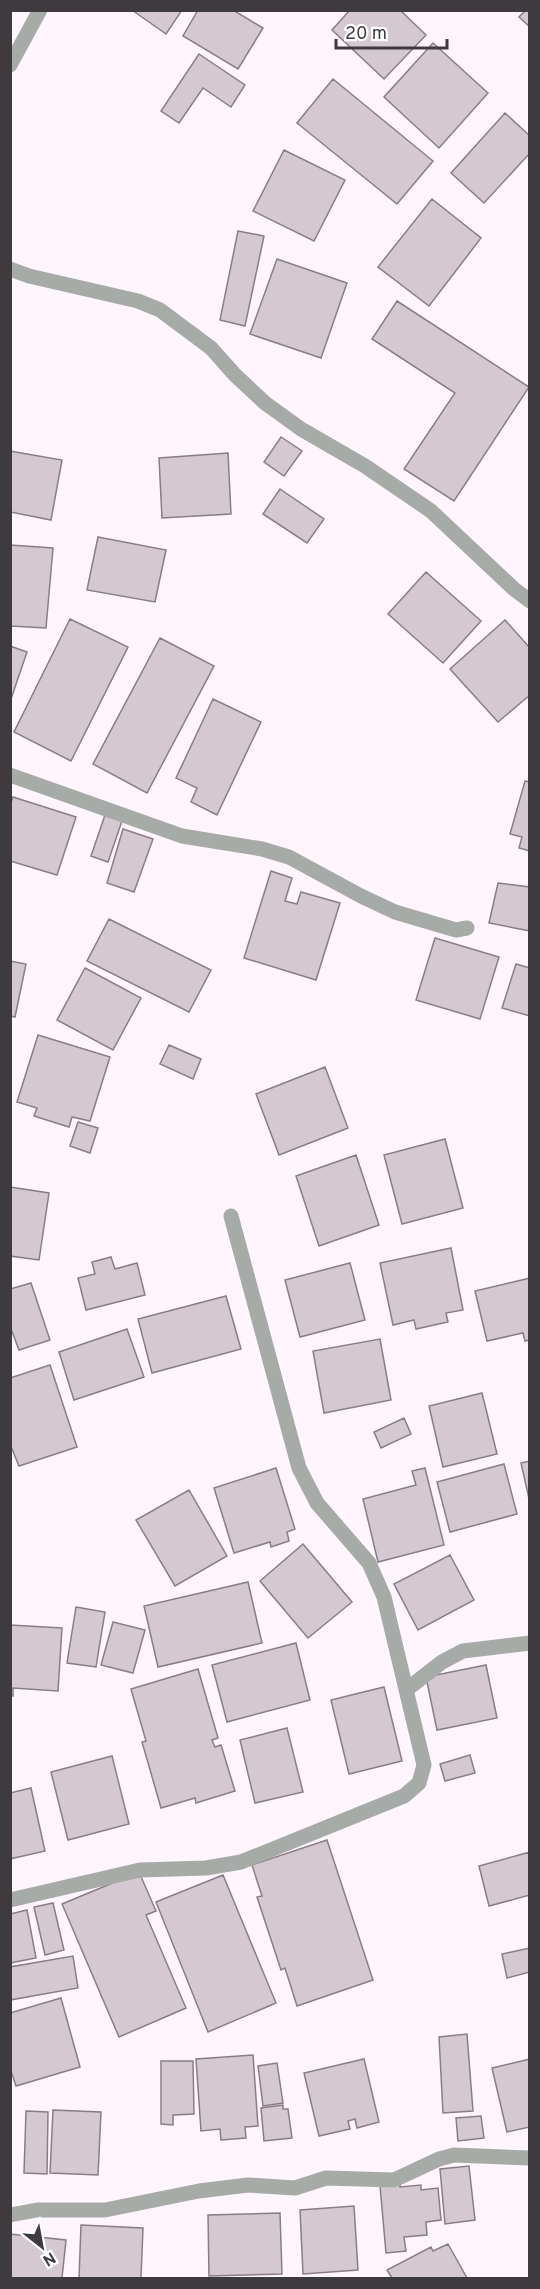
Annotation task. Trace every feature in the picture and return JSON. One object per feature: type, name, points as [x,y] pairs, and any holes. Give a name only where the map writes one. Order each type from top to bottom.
[{"type":"street","points":[[10,65],[40,10]]},
{"type":"street","points":[[10,269],[29,276],[138,301],[160,310],[211,348],[265,403],[431,511],[514,589],[530,601]]},
{"type":"street","points":[[10,774],[182,836],[262,849],[289,857],[395,912],[456,930],[467,928]]},
{"type":"street","points":[[10,1900],[141,1870],[206,1868],[241,1862],[330,1824],[404,1796],[419,1783],[424,1765],[384,1597],[369,1563],[317,1503],[298,1468],[231,1216]]},
{"type":"street","points":[[406,1690],[442,1662],[462,1651],[530,1643]]},
{"type":"street","points":[[10,2215],[37,2210],[105,2210],[199,2191],[248,2185],[295,2188],[326,2178],[394,2180],[439,2159],[454,2155],[530,2158]]},
{"type":"building","points":[[132,10],[182,10],[166,34]]},
{"type":"building","points":[[198,10],[233,10],[263,28],[238,69],[183,36]]},
{"type":"building","points":[[350,10],[400,10],[426,35],[384,79],[332,30]]},
{"type":"building","points":[[526,10],[530,10],[530,27],[519,17]]},
{"type":"building","points":[[433,43],[488,93],[439,148],[384,97]]},
{"type":"building","points":[[199,54],[245,85],[231,107],[203,88],[179,123],[161,111]]},
{"type":"building","points":[[333,79],[433,161],[397,204],[297,123]]},
{"type":"building","points":[[505,113],[530,136],[530,153],[484,203],[451,173]]},
{"type":"building","points":[[284,150],[345,180],[314,241],[253,211]]},
{"type":"building","points":[[432,199],[481,238],[429,306],[378,267]]},
{"type":"building","points":[[238,231],[264,236],[245,326],[220,320]]},
{"type":"building","points":[[277,259],[347,283],[321,358],[250,334]]},
{"type":"building","points":[[397,301],[529,387],[454,501],[404,469],[455,393],[372,339]]},
{"type":"building","points":[[281,437],[302,451],[284,476],[264,462]]},
{"type":"building","points":[[10,451],[62,460],[51,520],[10,512]]},
{"type":"building","points":[[228,453],[231,514],[162,518],[159,458]]},
{"type":"building","points":[[280,489],[324,519],[307,543],[263,514]]},
{"type":"building","points":[[98,537],[166,550],[155,602],[87,590]]},
{"type":"building","points":[[10,545],[53,548],[46,628],[10,626]]},
{"type":"building","points":[[426,572],[481,621],[443,663],[388,614]]},
{"type":"building","points":[[70,619],[128,647],[71,761],[14,732]]},
{"type":"building","points":[[505,620],[530,648],[530,695],[498,722],[450,669]]},
{"type":"building","points":[[160,638],[214,666],[147,793],[93,764]]},
{"type":"building","points":[[10,646],[27,652],[10,702]]},
{"type":"building","points":[[213,699],[261,722],[217,815],[191,802],[197,788],[176,778]]},
{"type":"building","points":[[525,781],[530,782],[530,851],[519,848],[522,837],[510,834]]},
{"type":"building","points":[[13,797],[76,817],[57,875],[10,861],[10,805]]},
{"type":"building","points":[[106,812],[123,818],[108,862],[91,856]]},
{"type":"building","points":[[123,829],[153,839],[134,892],[107,883]]},
{"type":"building","points":[[271,871],[292,878],[285,901],[297,904],[301,892],[340,903],[316,980],[244,958]]},
{"type":"building","points":[[498,883],[530,887],[530,931],[489,923]]},
{"type":"building","points":[[109,919],[211,970],[189,1012],[87,961]]},
{"type":"building","points":[[435,938],[499,957],[480,1019],[416,1000]]},
{"type":"building","points":[[10,961],[26,964],[15,1017],[10,1016]]},
{"type":"building","points":[[516,964],[530,968],[530,1016],[502,1008]]},
{"type":"building","points":[[85,968],[141,998],[113,1050],[57,1020]]},
{"type":"building","points":[[38,1035],[110,1057],[90,1121],[72,1117],[69,1127],[34,1116],[37,1108],[17,1102]]},
{"type":"building","points":[[169,1045],[201,1059],[193,1079],[160,1064]]},
{"type":"building","points":[[325,1067],[348,1128],[279,1155],[256,1094]]},
{"type":"building","points":[[78,1122],[98,1128],[90,1153],[70,1146]]},
{"type":"building","points":[[445,1139],[463,1208],[402,1224],[384,1155]]},
{"type":"building","points":[[356,1155],[379,1225],[319,1246],[296,1176]]},
{"type":"building","points":[[10,1187],[49,1193],[39,1260],[10,1256]]},
{"type":"building","points":[[451,1248],[463,1310],[446,1313],[448,1322],[416,1329],[414,1320],[393,1325],[380,1263]]},
{"type":"building","points":[[111,1257],[115,1269],[137,1263],[145,1295],[86,1310],[78,1278],[95,1274],[92,1262]]},
{"type":"building","points":[[350,1263],[365,1320],[300,1337],[285,1280]]},
{"type":"building","points":[[530,1278],[530,1340],[525,1341],[523,1333],[487,1341],[475,1291]]},
{"type":"building","points":[[31,1283],[50,1340],[19,1350],[10,1326],[10,1289]]},
{"type":"building","points":[[226,1296],[241,1349],[152,1373],[138,1319]]},
{"type":"building","points":[[127,1329],[144,1377],[74,1400],[59,1352]]},
{"type":"building","points":[[380,1339],[391,1400],[324,1413],[313,1351]]},
{"type":"building","points":[[50,1365],[77,1447],[19,1466],[10,1444],[10,1378]]},
{"type":"building","points":[[482,1393],[497,1454],[443,1467],[429,1406]]},
{"type":"building","points":[[404,1418],[411,1434],[381,1448],[374,1432]]},
{"type":"building","points":[[530,1461],[530,1503],[521,1463]]},
{"type":"building","points":[[504,1464],[517,1514],[450,1532],[437,1482]]},
{"type":"building","points":[[276,1468],[295,1529],[287,1532],[289,1541],[271,1547],[270,1542],[234,1553],[214,1488]]},
{"type":"building","points":[[425,1468],[444,1545],[378,1562],[363,1499],[416,1485],[412,1471]]},
{"type":"building","points":[[189,1490],[227,1556],[175,1586],[136,1520]]},
{"type":"building","points":[[303,1544],[352,1602],[308,1638],[260,1581]]},
{"type":"building","points":[[450,1555],[474,1600],[418,1630],[394,1584]]},
{"type":"building","points":[[248,1582],[262,1643],[158,1667],[144,1606]]},
{"type":"building","points":[[76,1607],[105,1612],[96,1667],[67,1663]]},
{"type":"building","points":[[113,1622],[145,1630],[133,1673],[101,1665]]},
{"type":"building","points":[[10,1625],[62,1628],[58,1691],[13,1688],[13,1696],[10,1696]]},
{"type":"building","points":[[296,1643],[310,1700],[227,1722],[212,1665]]},
{"type":"building","points":[[486,1665],[497,1718],[437,1730],[426,1677]]},
{"type":"building","points":[[198,1669],[218,1738],[212,1740],[215,1747],[221,1745],[235,1791],[196,1803],[195,1798],[161,1808],[142,1742],[146,1741],[131,1689]]},
{"type":"building","points":[[384,1687],[402,1761],[349,1774],[331,1700]]},
{"type":"building","points":[[287,1728],[303,1792],[255,1803],[240,1740]]},
{"type":"building","points":[[470,1755],[475,1773],[445,1781],[440,1764]]},
{"type":"building","points":[[112,1756],[129,1824],[68,1840],[51,1772]]},
{"type":"building","points":[[31,1788],[45,1851],[10,1859],[10,1793]]},
{"type":"building","points":[[327,1840],[373,1980],[297,2006],[285,1968],[281,1970],[257,1897],[262,1896],[252,1865]]},
{"type":"building","points":[[530,1852],[530,1895],[489,1906],[479,1866]]},
{"type":"building","points":[[139,1872],[156,1911],[146,1915],[186,2008],[119,2037],[62,1904]]},
{"type":"building","points":[[223,1875],[276,2003],[208,2032],[156,1902]]},
{"type":"building","points":[[53,1903],[64,1950],[45,1955],[34,1907]]},
{"type":"building","points":[[27,1910],[36,1958],[10,1963],[10,1914]]},
{"type":"building","points":[[530,1948],[530,1972],[507,1978],[502,1954]]},
{"type":"building","points":[[73,1956],[78,1988],[10,2000],[10,1967]]},
{"type":"building","points":[[61,1998],[80,2067],[16,2086],[10,2068],[10,2013]]},
{"type":"building","points":[[467,2034],[473,2111],[443,2113],[439,2037]]},
{"type":"building","points":[[253,2055],[258,2126],[245,2127],[246,2138],[221,2140],[220,2129],[201,2131],[196,2059]]},
{"type":"building","points":[[364,2059],[379,2122],[357,2128],[355,2119],[348,2121],[350,2129],[319,2136],[304,2073]]},
{"type":"building","points":[[530,2059],[530,2127],[507,2132],[492,2068]]},
{"type":"building","points":[[161,2061],[193,2061],[194,2114],[173,2115],[173,2125],[161,2124]]},
{"type":"building","points":[[277,2063],[283,2103],[263,2106],[258,2066]]},
{"type":"building","points":[[283,2105],[283,2109],[288,2109],[292,2138],[264,2141],[261,2108]]},
{"type":"building","points":[[53,2110],[101,2112],[98,2175],[50,2173]]},
{"type":"building","points":[[26,2111],[48,2112],[47,2174],[24,2173]]},
{"type":"building","points":[[481,2116],[484,2138],[458,2141],[456,2118]]},
{"type":"building","points":[[469,2166],[475,2220],[445,2224],[440,2169]]},
{"type":"building","points":[[400,2185],[400,2187],[421,2185],[421,2190],[438,2188],[441,2220],[426,2222],[427,2235],[404,2237],[406,2251],[386,2253],[380,2186]]},
{"type":"building","points":[[354,2206],[358,2270],[303,2274],[300,2210]]},
{"type":"building","points":[[280,2213],[282,2274],[209,2276],[208,2215]]},
{"type":"building","points":[[81,2225],[143,2228],[141,2278],[79,2278]]},
{"type":"building","points":[[10,2234],[66,2240],[62,2278],[10,2278]]},
{"type":"building","points":[[448,2244],[467,2278],[392,2278],[387,2270],[431,2247],[433,2251]]}]
